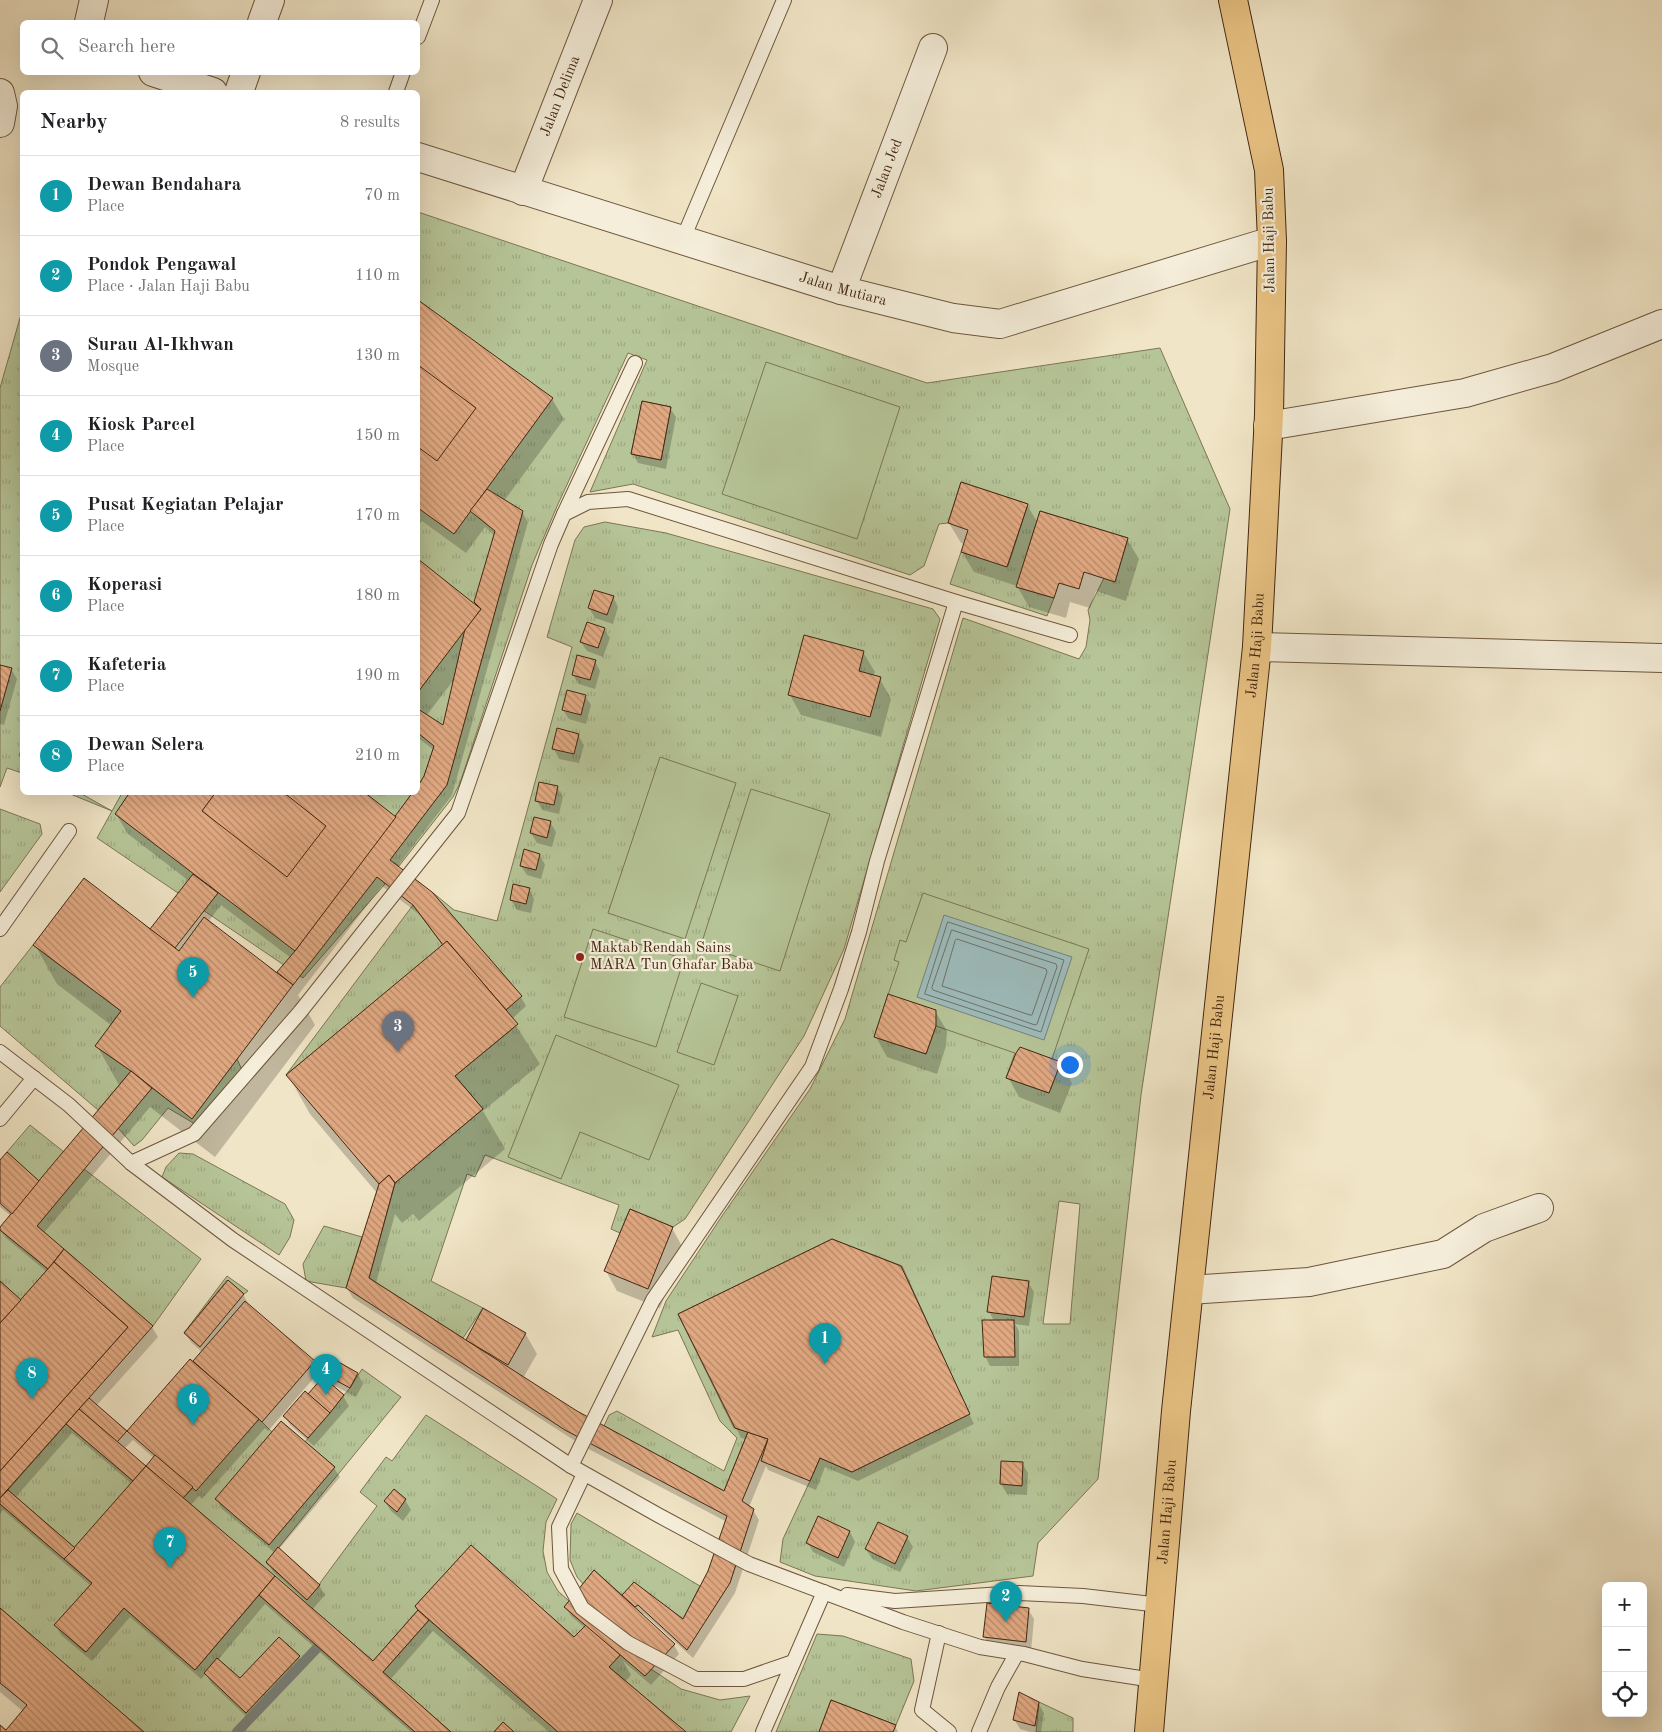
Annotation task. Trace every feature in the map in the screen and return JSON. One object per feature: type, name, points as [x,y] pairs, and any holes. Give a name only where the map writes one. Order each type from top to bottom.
[{"type":"main road","name":"Jalan Haji Babu","points":[[1149,1732],[1176,1411],[1257,647],[1268,426],[1272,241],[1269,170],[1233,0]]},
{"type":"street","points":[[89,20],[94,0]]},
{"type":"street","points":[[263,20],[270,0]]},
{"type":"street","name":"Jalan Delima","points":[[523,191],[598,0]]},
{"type":"street","name":"Jalan Jed","points":[[841,290],[933,48]]},
{"type":"street","points":[[162,75],[207,90]]},
{"type":"street","points":[[240,90],[245,75]]},
{"type":"street","points":[[0,93],[3,106],[0,123]]},
{"type":"street","name":"Jalan Mutiara","points":[[420,159],[841,290],[953,318],[1000,324],[1272,241]]},
{"type":"street","points":[[1268,426],[1464,393],[1553,368],[1662,324]]},
{"type":"street","points":[[1257,647],[1662,658]]},
{"type":"street","points":[[1189,1290],[1309,1282],[1443,1254],[1484,1228],[1539,1208]]},
{"type":"lane","points":[[420,32],[432,0]]},
{"type":"lane","points":[[682,241],[784,0]]},
{"type":"lane","points":[[397,90],[402,75]]},
{"type":"lane","points":[[131,1163],[194,1134],[300,1012],[458,813],[551,544],[635,362]]},
{"type":"lane","points":[[564,514],[588,502],[628,500],[956,602],[1070,635]]},
{"type":"lane","points":[[571,1466],[591,1429],[653,1300],[812,1067],[841,989],[859,932],[877,861],[956,602]]},
{"type":"lane","points":[[0,929],[68,832]]},
{"type":"lane","points":[[0,1052],[69,1105],[131,1163],[233,1240],[571,1466],[748,1564],[980,1647],[1017,1653],[1082,1669],[1154,1680]]},
{"type":"lane","points":[[0,1118],[34,1078]]},
{"type":"lane","points":[[584,1474],[559,1527],[561,1569],[582,1608],[628,1643],[696,1680],[744,1679],[793,1662]]},
{"type":"lane","points":[[824,1592],[895,1601],[1019,1593],[1083,1596],[1160,1606]]},
{"type":"lane","points":[[763,1732],[824,1592]]},
{"type":"lane","points":[[939,1633],[922,1710],[949,1732]]},
{"type":"lane","points":[[979,1732],[998,1687],[1017,1653]]},
{"type":"green space","points":[[420,213],[927,383],[1160,348],[1230,509],[1141,1095],[1098,1479],[1038,1543],[1033,1576],[916,1591],[815,1576],[780,1562],[783,1539],[820,1458],[852,1472],[969,1414],[902,1266],[832,1239],[678,1314],[734,1428],[748,1432],[724,1491],[604,1426],[609,1415],[617,1411],[724,1471],[737,1438],[720,1421],[678,1330],[652,1337],[666,1301],[810,1089],[845,1019],[963,618],[1079,659],[1086,647],[1090,620],[1088,610],[1104,578],[1115,581],[1128,538],[1040,511],[1017,587],[1054,598],[1047,616],[950,584],[961,552],[1008,566],[1028,504],[961,482],[948,523],[939,524],[924,566],[910,575],[633,484],[590,492],[647,360],[628,353],[532,565],[460,783],[453,797],[399,866],[393,862],[380,879],[385,884],[303,978],[97,838],[121,795],[420,795]],"holes":[[[642,401],[671,407],[661,460],[631,454]],[[1059,1201],[1080,1204],[1070,1324],[1043,1324]]]},
{"type":"green space","points":[[20,318],[20,772],[7,768],[0,787],[0,388]]},
{"type":"green space","points":[[766,362],[900,407],[857,539],[722,494]]},
{"type":"green space","points":[[605,522],[666,533],[933,609],[940,619],[844,949],[804,1036],[685,1219],[673,1227],[630,1209],[620,1233],[611,1229],[619,1205],[485,1155],[475,1177],[467,1174],[431,1281],[483,1308],[463,1338],[369,1278],[395,1183],[483,1109],[455,1076],[511,1030],[506,1010],[521,996],[432,892],[454,910],[497,921],[572,647],[547,637],[575,540],[584,527]]},
{"type":"green space","points":[[660,757],[736,783],[685,939],[608,913]]},
{"type":"green space","points":[[751,789],[830,814],[780,971],[701,945]]},
{"type":"green space","points":[[73,795],[84,795],[112,811]]},
{"type":"green space","points":[[0,809],[40,824],[42,834],[0,892]]},
{"type":"green space","points":[[923,893],[1089,949],[1052,1059],[1061,1062],[1049,1093],[1006,1078],[1015,1053],[936,1026],[926,1054],[874,1037],[899,962],[894,960],[900,940],[906,942]]},
{"type":"green space","points":[[413,905],[443,945],[286,1075]]},
{"type":"green space","points":[[593,929],[684,959],[656,1047],[564,1017]]},
{"type":"green space","points":[[33,945],[121,1011],[95,1046],[131,1071],[98,1110],[0,1026],[0,987]]},
{"type":"green space","points":[[701,983],[738,996],[714,1065],[677,1052]]},
{"type":"green space","points":[[556,1035],[679,1085],[649,1160],[580,1132],[561,1179],[508,1157]]},
{"type":"green space","points":[[237,1059],[242,1070],[195,1124],[168,1108],[142,1140],[134,1146],[118,1128],[152,1088],[173,1104]]},
{"type":"green space","points":[[30,1125],[64,1152],[39,1181],[7,1152]]},
{"type":"green space","points":[[179,1153],[193,1154],[285,1204],[294,1220],[290,1237],[279,1255],[162,1177],[166,1167]]},
{"type":"green space","points":[[84,1169],[201,1259],[153,1326],[37,1226]]},
{"type":"green space","points":[[324,1226],[362,1237],[346,1288],[306,1281],[303,1264]]},
{"type":"green space","points":[[0,1230],[48,1269],[21,1300],[0,1281]]},
{"type":"green space","points":[[227,1276],[248,1291],[244,1294],[227,1280],[184,1333]]},
{"type":"green space","points":[[362,1369],[401,1397],[266,1563],[307,1599],[320,1585],[377,1506],[360,1492],[386,1457],[392,1461],[426,1415],[557,1499],[546,1522],[543,1551],[547,1572],[558,1591],[569,1601],[586,1625],[574,1637],[471,1546],[415,1606],[418,1610],[373,1661],[183,1498],[259,1419],[272,1432],[335,1467],[305,1442],[350,1388]]},
{"type":"green space","points":[[66,1424],[133,1481],[75,1548],[8,1490]]},
{"type":"green space","points":[[0,1504],[92,1583],[55,1625],[85,1652],[124,1608],[195,1670],[259,1595],[415,1732],[144,1732],[0,1608]]},
{"type":"green space","points":[[577,1513],[700,1586],[683,1619],[634,1583],[622,1595],[594,1570],[583,1584],[577,1577],[570,1560],[571,1524]]},
{"type":"green space","points":[[429,1620],[558,1732],[514,1732],[503,1722],[494,1732],[451,1732],[383,1672]]},
{"type":"green space","points":[[817,1634],[843,1636],[911,1659],[914,1681],[896,1725],[831,1700],[819,1732],[776,1732]]},
{"type":"green space","points":[[621,1654],[645,1676],[651,1669],[681,1689],[720,1700],[750,1696],[731,1732],[686,1732],[609,1667]]},
{"type":"green space","points":[[1039,1702],[1073,1718],[1073,1732],[1036,1732]]},
{"type":"water","points":[[944,915],[1072,957],[1044,1040],[917,997]]},
{"type":"building","points":[[420,301],[553,398],[454,534],[420,509]]},
{"type":"building","points":[[420,366],[476,408],[437,461],[420,448]]},
{"type":"building","points":[[642,401],[671,407],[661,460],[631,454]]},
{"type":"building","points":[[961,482],[1028,504],[1007,567],[961,552],[968,530],[948,523]]},
{"type":"building","points":[[487,489],[523,511],[447,785],[390,860],[432,892],[522,996],[506,1010],[447,941],[443,945],[413,905],[377,877],[293,985],[277,972],[295,951],[411,795],[420,795],[420,783],[434,746],[420,735],[420,710],[443,725],[465,629],[481,609],[474,602],[495,531],[470,511]]},
{"type":"building","points":[[1040,511],[1128,538],[1115,582],[1084,572],[1079,589],[1059,583],[1054,598],[1016,587]]},
{"type":"building","points":[[420,561],[481,609],[420,689]]},
{"type":"building","points":[[594,590],[614,596],[607,615],[588,608]]},
{"type":"building","points":[[587,622],[605,628],[598,648],[580,642]]},
{"type":"building","points":[[804,635],[864,651],[859,671],[881,677],[870,717],[788,695]]},
{"type":"building","points":[[577,655],[596,660],[590,680],[572,675]]},
{"type":"building","points":[[0,665],[12,668],[0,711]]},
{"type":"building","points":[[567,690],[586,695],[581,715],[562,710]]},
{"type":"building","points":[[557,728],[579,734],[574,754],[552,749]]},
{"type":"building","points":[[539,782],[558,786],[554,805],[535,801]]},
{"type":"building","points":[[128,795],[368,795],[396,817],[295,951],[115,814]]},
{"type":"building","points":[[214,795],[287,795],[326,826],[287,877],[202,811]]},
{"type":"building","points":[[534,817],[551,821],[547,838],[530,833]]},
{"type":"building","points":[[524,849],[540,854],[536,870],[520,866]]},
{"type":"building","points":[[193,874],[218,893],[175,948],[150,929]]},
{"type":"building","points":[[84,878],[179,951],[204,917],[293,985],[192,1119],[131,1071],[95,1046],[121,1011],[33,945]]},
{"type":"building","points":[[513,884],[530,888],[526,904],[510,900]]},
{"type":"building","points":[[447,941],[518,1024],[455,1076],[483,1109],[395,1183],[389,1175],[379,1184],[286,1075]]},
{"type":"building","points":[[888,994],[936,1010],[936,1026],[926,1054],[874,1037]]},
{"type":"building","points":[[1020,1047],[1061,1062],[1049,1093],[1006,1078]]},
{"type":"building","points":[[131,1071],[152,1088],[37,1226],[64,1249],[48,1269],[0,1230],[0,1227]]},
{"type":"building","points":[[7,1152],[39,1181],[12,1214],[0,1203],[0,1160]]},
{"type":"building","points":[[389,1175],[395,1183],[369,1278],[577,1411],[724,1491],[748,1432],[768,1439],[742,1501],[754,1509],[730,1583],[687,1650],[638,1605],[635,1607],[622,1595],[634,1582],[683,1619],[708,1571],[727,1516],[565,1430],[346,1288],[379,1184]]},
{"type":"building","points":[[630,1209],[673,1227],[648,1289],[604,1271]]},
{"type":"building","points":[[832,1239],[901,1266],[970,1414],[852,1472],[820,1458],[810,1481],[761,1461],[768,1439],[735,1428],[678,1314]]},
{"type":"building","points":[[64,1249],[153,1326],[0,1498],[0,1471],[128,1327],[54,1262]]},
{"type":"building","points":[[54,1262],[128,1327],[0,1471],[0,1323]]},
{"type":"building","points":[[992,1276],[1029,1281],[1024,1317],[987,1312]]},
{"type":"building","points":[[228,1280],[244,1294],[200,1347],[184,1333]]},
{"type":"building","points":[[0,1281],[21,1300],[0,1323]]},
{"type":"building","points":[[245,1301],[315,1361],[262,1422],[193,1361]]},
{"type":"building","points":[[483,1308],[526,1333],[508,1365],[466,1340]]},
{"type":"building","points":[[982,1320],[1014,1320],[1015,1357],[984,1357]]},
{"type":"building","points":[[190,1359],[259,1419],[196,1491],[127,1431]]},
{"type":"building","points":[[335,1360],[358,1373],[350,1388],[326,1375]]},
{"type":"building","points":[[323,1377],[344,1395],[330,1413],[308,1394]]},
{"type":"building","points":[[305,1391],[330,1413],[308,1438],[283,1416]]},
{"type":"building","points":[[89,1398],[127,1431],[117,1442],[79,1409]]},
{"type":"building","points":[[79,1409],[146,1466],[133,1481],[66,1424]]},
{"type":"building","points":[[281,1421],[335,1467],[269,1545],[215,1499]]},
{"type":"building","points":[[155,1455],[193,1487],[183,1498],[146,1466]]},
{"type":"building","points":[[1001,1461],[1023,1462],[1022,1486],[1000,1484]]},
{"type":"building","points":[[146,1466],[275,1576],[195,1670],[124,1608],[86,1652],[54,1625],[92,1583],[64,1559]]},
{"type":"building","points":[[394,1489],[406,1499],[397,1512],[384,1501]]},
{"type":"building","points":[[8,1490],[75,1548],[64,1559],[0,1504],[0,1498]]},
{"type":"building","points":[[818,1516],[850,1531],[838,1558],[806,1543]]},
{"type":"building","points":[[878,1522],[908,1536],[895,1564],[865,1549]]},
{"type":"building","points":[[471,1545],[574,1637],[586,1625],[621,1654],[609,1667],[686,1732],[558,1732],[415,1606]]},
{"type":"building","points":[[278,1547],[320,1585],[307,1600],[266,1562]]},
{"type":"building","points":[[594,1570],[675,1644],[645,1676],[564,1607]]},
{"type":"building","points":[[275,1576],[373,1661],[418,1610],[429,1620],[383,1672],[451,1732],[415,1732],[259,1595]]},
{"type":"building","points":[[987,1603],[1029,1608],[1026,1642],[983,1637]]},
{"type":"building","points":[[0,1608],[144,1732],[0,1732],[0,1725],[6,1730],[27,1705],[0,1683]]},
{"type":"building","points":[[279,1637],[300,1656],[246,1713],[204,1673],[217,1658],[240,1678]]},
{"type":"building","points":[[1019,1692],[1039,1702],[1035,1726],[1013,1720]]},
{"type":"building","points":[[831,1700],[896,1725],[893,1732],[819,1732]]},
{"type":"building","points":[[503,1722],[514,1732],[494,1732]]},
{"type":"waterway","points":[[237,1732],[318,1647]]},
{"type":"place","name":"Maktab Rendah Sains MARA Tun Ghafar Baba","points":[[580,957]]},
{"type":"place","name":"Pusat Kegiatan Pelajar","points":[[193,998]]},
{"type":"place","name":"Surau Al-Ikhwan","points":[[398,1052]]},
{"type":"place","name":"Dewan Bendahara","points":[[825,1364]]},
{"type":"place","name":"Kiosk Parcel","points":[[326,1395]]},
{"type":"place","name":"Dewan Selera","points":[[32,1399]]},
{"type":"place","name":"Koperasi","points":[[193,1425]]},
{"type":"place","name":"Kafeteria","points":[[170,1568]]},
{"type":"place","name":"Pondok Pengawal","points":[[1006,1622]]}]
